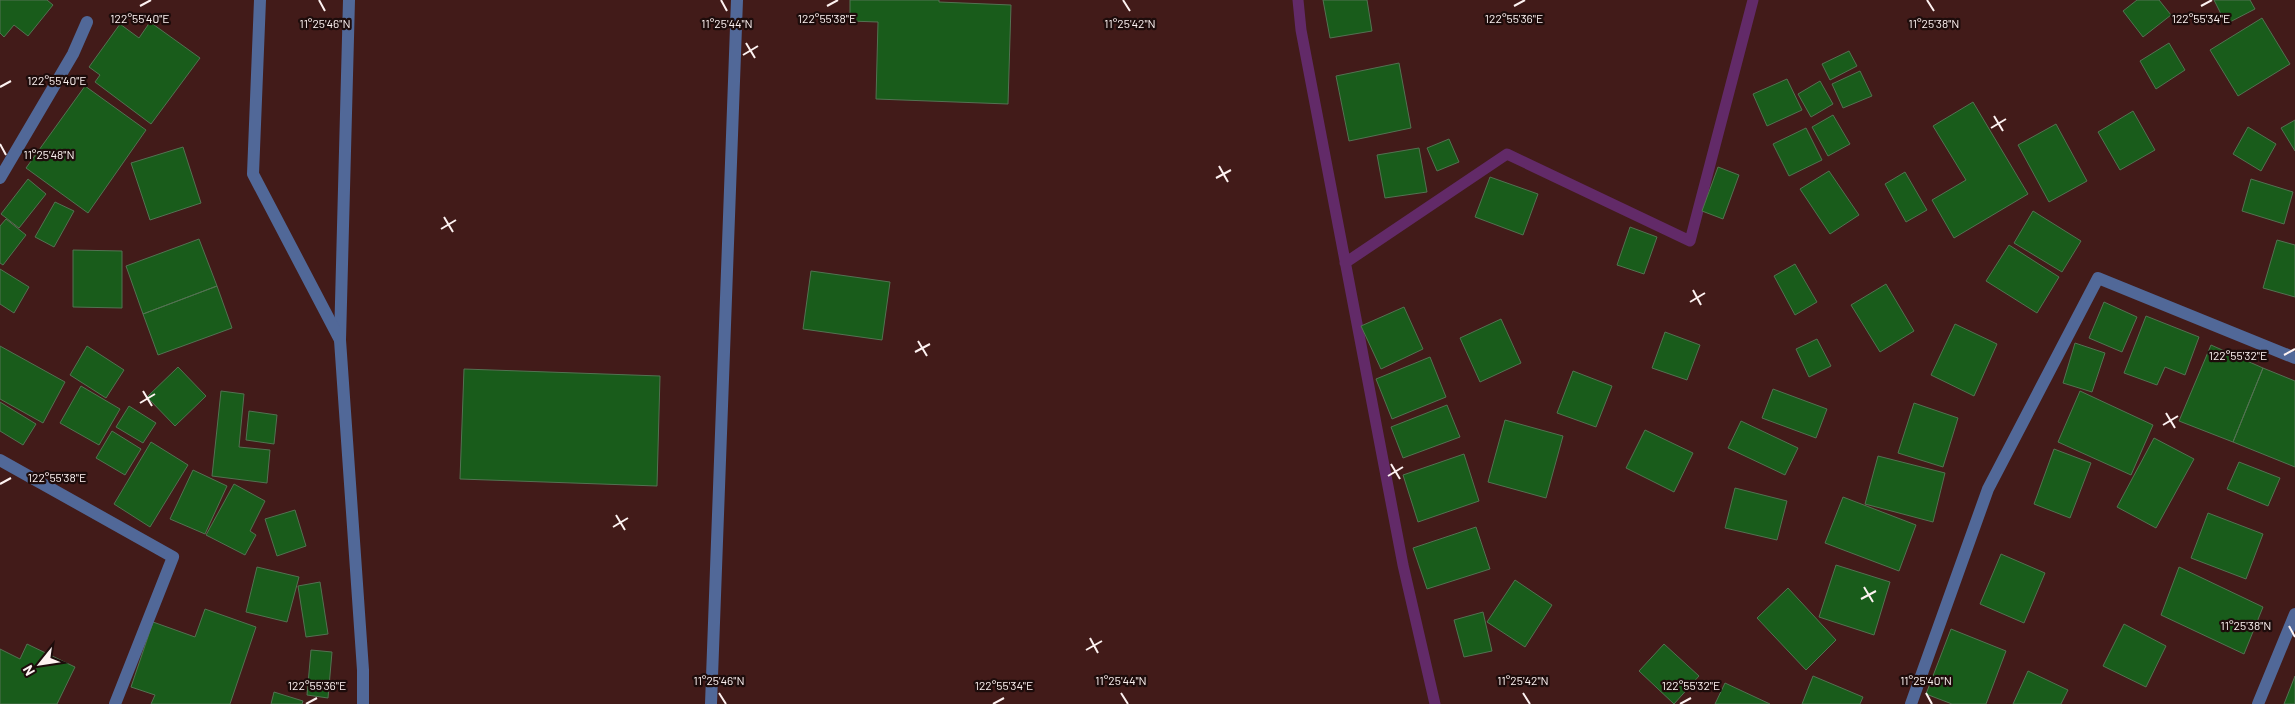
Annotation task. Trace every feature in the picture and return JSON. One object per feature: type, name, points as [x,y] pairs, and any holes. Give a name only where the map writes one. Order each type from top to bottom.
[{"type":"street","points":[[260,0],[253,174],[340,340]]},
{"type":"street","points":[[349,0],[340,340],[363,670],[363,704]]},
{"type":"street","points":[[711,704],[737,0]]},
{"type":"street","points":[[0,178],[73,54],[87,22]]},
{"type":"street","points":[[1911,704],[1988,489],[2098,278],[2295,358]]},
{"type":"street","points":[[0,460],[173,557],[115,704]]},
{"type":"street","points":[[2258,704],[2295,614]]},
{"type":"building","points":[[0,0],[47,0],[53,5],[28,36],[14,25],[4,37],[0,33]]},
{"type":"building","points":[[850,0],[939,0],[939,2],[1011,5],[1008,104],[876,99],[878,22],[850,21]]},
{"type":"building","points":[[1323,0],[1367,0],[1372,31],[1330,38]]},
{"type":"building","points":[[2137,0],[2159,0],[2171,15],[2143,37],[2123,11]]},
{"type":"building","points":[[2214,0],[2250,0],[2255,9],[2226,24]]},
{"type":"building","points":[[2262,18],[2290,64],[2238,96],[2210,50]]},
{"type":"building","points":[[150,22],[200,58],[151,124],[95,82],[100,75],[89,67],[120,24],[139,38]]},
{"type":"building","points":[[2169,43],[2185,70],[2156,89],[2140,61]]},
{"type":"building","points":[[1849,51],[1857,66],[1830,80],[1822,64]]},
{"type":"building","points":[[1399,63],[1411,128],[1349,141],[1336,76]]},
{"type":"building","points":[[1860,71],[1872,96],[1843,108],[1832,84]]},
{"type":"building","points":[[1787,79],[1802,110],[1767,126],[1753,94]]},
{"type":"building","points":[[1820,81],[1833,104],[1811,117],[1798,94]]},
{"type":"building","points":[[85,86],[146,130],[88,213],[26,168]]},
{"type":"building","points":[[1973,102],[2028,194],[1954,238],[1932,200],[1966,180],[1933,126]]},
{"type":"building","points":[[2133,111],[2155,150],[2120,170],[2098,132]]},
{"type":"building","points":[[1833,115],[1850,144],[1828,156],[1812,127]]},
{"type":"building","points":[[2295,120],[2295,151],[2281,128]]},
{"type":"building","points":[[2056,124],[2087,181],[2049,202],[2018,145]]},
{"type":"building","points":[[2248,127],[2276,144],[2261,171],[2233,154]]},
{"type":"building","points":[[1806,128],[1822,160],[1789,176],[1773,144]]},
{"type":"building","points":[[1449,139],[1459,162],[1437,171],[1427,148]]},
{"type":"building","points":[[183,147],[201,203],[150,220],[131,163]]},
{"type":"building","points":[[1419,148],[1427,192],[1385,198],[1377,155]]},
{"type":"building","points":[[1718,167],[1739,175],[1723,219],[1702,211]]},
{"type":"building","points":[[1829,171],[1859,215],[1830,234],[1800,189]]},
{"type":"building","points":[[1905,172],[1927,210],[1906,222],[1885,184]]},
{"type":"building","points":[[1490,177],[1538,194],[1523,235],[1475,217]]},
{"type":"building","points":[[28,179],[46,194],[19,228],[1,214]]},
{"type":"building","points":[[2251,179],[2293,192],[2284,224],[2242,211]]},
{"type":"building","points":[[55,202],[74,211],[54,247],[35,237]]},
{"type":"building","points":[[2033,211],[2081,241],[2062,272],[2014,243]]},
{"type":"building","points":[[6,219],[26,235],[3,265],[0,263],[0,226]]},
{"type":"building","points":[[1630,227],[1657,237],[1644,274],[1617,265]]},
{"type":"building","points":[[199,239],[217,286],[143,314],[126,266]]},
{"type":"building","points":[[2277,240],[2295,245],[2295,297],[2263,288]]},
{"type":"building","points":[[2009,245],[2059,277],[2037,313],[1986,281]]},
{"type":"building","points":[[73,250],[122,251],[122,308],[73,307]]},
{"type":"building","points":[[1795,264],[1817,302],[1795,315],[1774,276]]},
{"type":"building","points":[[0,269],[29,287],[14,313],[0,304]]},
{"type":"building","points":[[811,271],[890,282],[882,340],[803,329]]},
{"type":"building","points":[[1886,284],[1914,331],[1880,352],[1851,305]]},
{"type":"building","points":[[217,286],[232,328],[158,355],[143,314]]},
{"type":"building","points":[[2104,302],[2137,317],[2122,352],[2089,338]]},
{"type":"building","points":[[1404,307],[1423,349],[1381,369],[1361,326]]},
{"type":"building","points":[[2146,316],[2199,337],[2185,375],[2165,367],[2157,385],[2124,373]]},
{"type":"building","points":[[1501,319],[1521,363],[1480,382],[1460,338]]},
{"type":"building","points":[[1955,324],[1997,344],[1974,396],[1931,375]]},
{"type":"building","points":[[1665,332],[1700,345],[1687,380],[1652,368]]},
{"type":"building","points":[[1817,339],[1831,366],[1809,377],[1796,349]]},
{"type":"building","points":[[2075,343],[2105,353],[2092,392],[2063,383]]},
{"type":"building","points":[[2211,345],[2263,368],[2233,442],[2179,421]]},
{"type":"building","points":[[0,346],[65,382],[43,423],[0,399]]},
{"type":"building","points":[[87,346],[124,370],[106,398],[70,375]]},
{"type":"building","points":[[1430,357],[1446,397],[1392,419],[1376,379]]},
{"type":"building","points":[[178,367],[206,396],[175,426],[147,397]]},
{"type":"building","points":[[2263,368],[2295,381],[2295,467],[2233,442]]},
{"type":"building","points":[[464,369],[660,376],[657,486],[460,479]]},
{"type":"building","points":[[1573,371],[1612,386],[1596,427],[1557,413]]},
{"type":"building","points":[[81,386],[120,409],[99,445],[60,423]]},
{"type":"building","points":[[1773,389],[1827,409],[1816,438],[1762,418]]},
{"type":"building","points":[[221,391],[244,394],[239,447],[270,450],[267,483],[212,476]]},
{"type":"building","points":[[2080,391],[2153,425],[2131,475],[2058,442]]},
{"type":"building","points":[[0,402],[36,424],[23,445],[0,431]]},
{"type":"building","points":[[1914,403],[1958,418],[1943,467],[1898,453]]},
{"type":"building","points":[[1447,405],[1460,437],[1403,458],[1391,427]]},
{"type":"building","points":[[129,406],[156,423],[143,443],[116,427]]},
{"type":"building","points":[[249,411],[277,415],[274,444],[246,440]]},
{"type":"building","points":[[1505,420],[1563,436],[1546,498],[1488,482]]},
{"type":"building","points":[[1741,421],[1798,448],[1785,475],[1728,448]]},
{"type":"building","points":[[1645,430],[1693,453],[1674,492],[1626,468]]},
{"type":"building","points":[[112,431],[141,449],[125,475],[96,458]]},
{"type":"building","points":[[2154,438],[2194,459],[2156,528],[2117,507]]},
{"type":"building","points":[[151,442],[188,465],[150,527],[114,504]]},
{"type":"building","points":[[2054,449],[2091,463],[2070,518],[2034,504]]},
{"type":"building","points":[[1464,454],[1479,501],[1418,522],[1403,475]]},
{"type":"building","points":[[1878,456],[1945,473],[1933,522],[1865,504]]},
{"type":"building","points":[[2239,462],[2280,478],[2268,506],[2227,489]]},
{"type":"building","points":[[193,470],[227,486],[205,534],[170,519]]},
{"type":"building","points":[[234,484],[265,501],[250,531],[256,535],[245,555],[206,535]]},
{"type":"building","points":[[1735,488],[1787,501],[1777,540],[1725,528]]},
{"type":"building","points":[[1843,497],[1916,525],[1899,571],[1825,543]]},
{"type":"building","points":[[295,510],[306,546],[277,556],[265,519]]},
{"type":"building","points":[[2208,513],[2263,534],[2246,579],[2191,558]]},
{"type":"building","points":[[1476,527],[1490,569],[1427,589],[1413,548]]},
{"type":"building","points":[[2001,554],[2045,573],[2024,623],[1980,604]]},
{"type":"building","points":[[1836,565],[1890,582],[1874,635],[1819,617]]},
{"type":"building","points":[[257,567],[299,577],[287,622],[246,612]]},
{"type":"building","points":[[2179,567],[2263,607],[2244,654],[2161,615]]},
{"type":"building","points":[[1515,580],[1552,605],[1525,647],[1487,622]]},
{"type":"building","points":[[320,582],[328,634],[306,637],[298,586]]},
{"type":"building","points":[[1788,588],[1836,640],[1806,670],[1757,618]]},
{"type":"building","points":[[205,609],[256,627],[230,704],[151,704],[155,695],[131,687],[153,622],[195,637]]},
{"type":"building","points":[[1483,612],[1492,651],[1464,657],[1454,620]]},
{"type":"building","points":[[2124,624],[2166,646],[2146,687],[2103,666]]},
{"type":"building","points":[[1951,629],[2006,651],[1986,704],[1952,704],[1926,694]]},
{"type":"building","points":[[27,644],[75,667],[57,704],[0,704],[0,649],[20,659]]},
{"type":"building","points":[[1664,644],[1699,676],[1674,704],[1639,671]]},
{"type":"building","points":[[311,650],[332,652],[328,698],[307,695]]},
{"type":"building","points":[[2028,671],[2068,690],[2061,704],[2013,704]]},
{"type":"building","points":[[1813,676],[1863,697],[1860,704],[1802,704]]},
{"type":"building","points":[[2295,676],[2295,704],[2284,704]]},
{"type":"building","points":[[1725,683],[1770,704],[1715,704]]},
{"type":"building","points":[[274,692],[303,701],[302,704],[271,704]]},
{"type":"waterway","points":[[1298,0],[1301,30],[1403,565],[1435,704]]},
{"type":"waterway","points":[[1345,263],[1507,154],[1690,241],[1753,0]]}]
